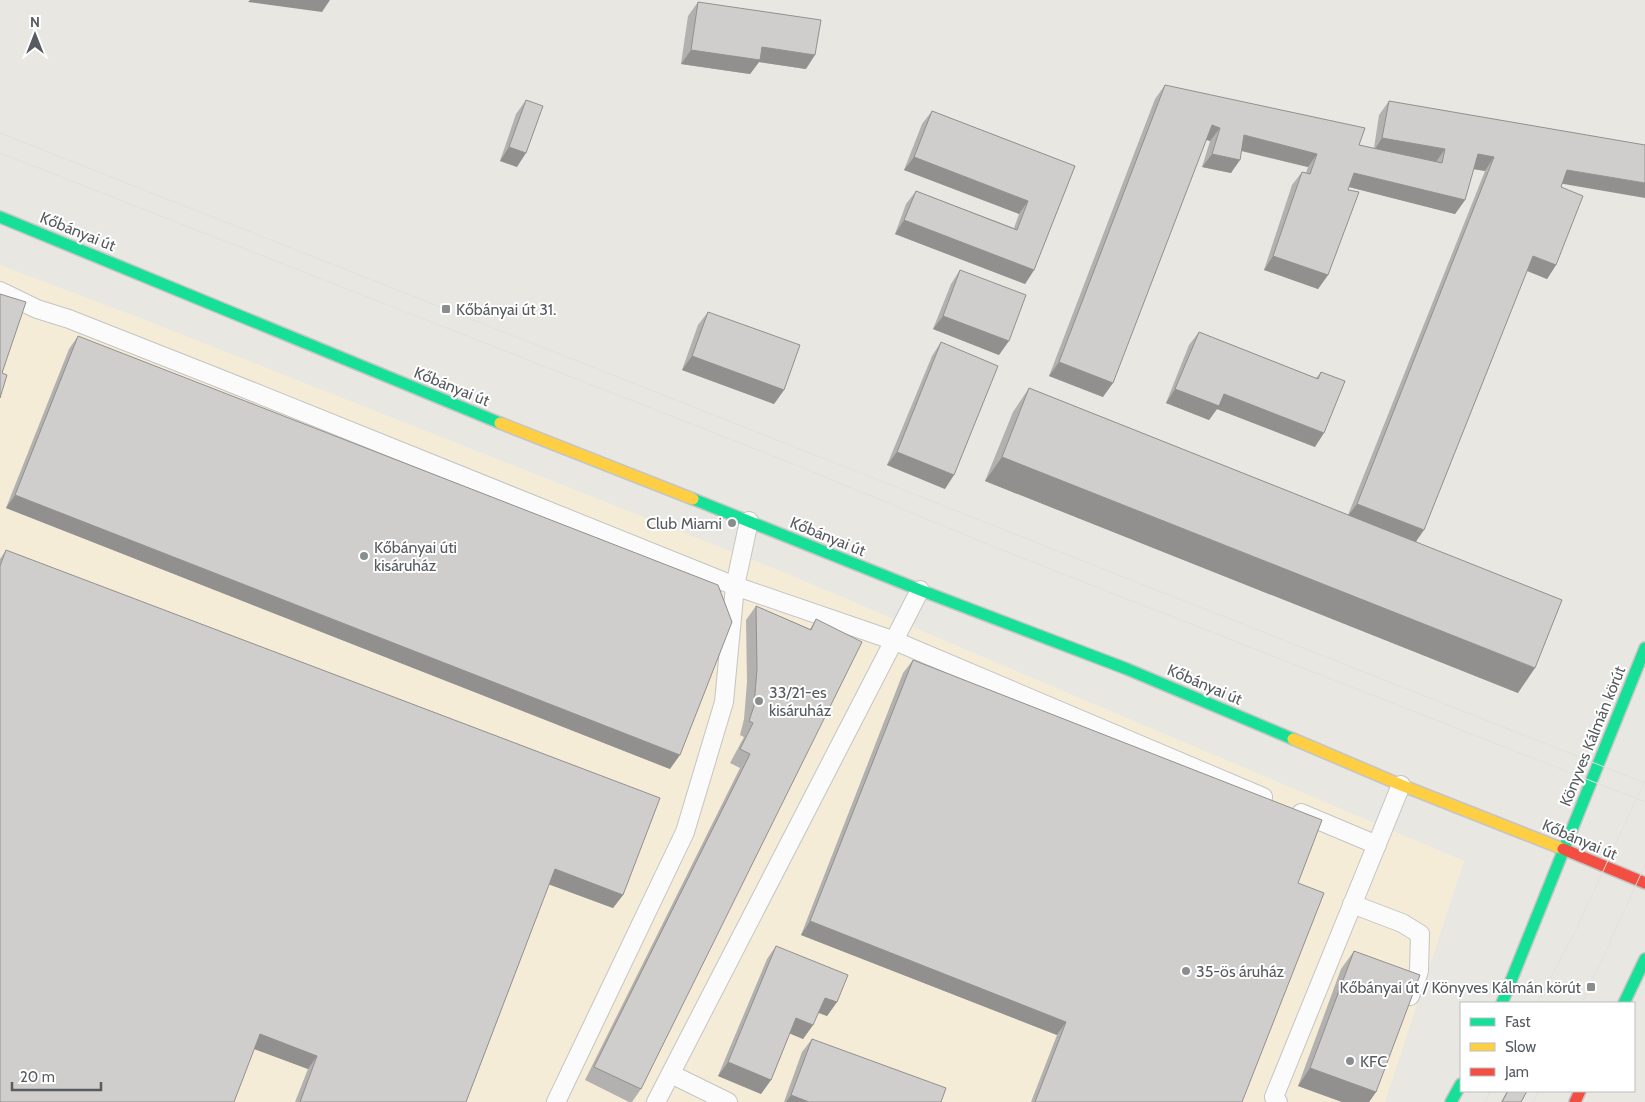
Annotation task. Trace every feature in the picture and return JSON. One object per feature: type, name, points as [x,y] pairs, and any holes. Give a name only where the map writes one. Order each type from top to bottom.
[{"type":"main road","name":"Kőbányai út","points":[[0,217],[391,379],[920,590],[1127,669],[1401,785],[1645,883]]},
{"type":"main road","name":"Könyves Kálmán körút","points":[[1502,1002],[1645,648]]},
{"type":"main road","points":[[1624,1002],[1645,959]]},
{"type":"main road","points":[[1452,1102],[1460,1086]]},
{"type":"lane","points":[[0,291],[37,309],[114,336],[735,586],[895,641],[1376,845]]},
{"type":"lane","points":[[556,1102],[685,832],[724,702],[735,586],[749,521]]},
{"type":"lane","points":[[656,1102],[920,590]]},
{"type":"lane","points":[[1278,1102],[1274,1097],[1401,785]]},
{"type":"lane","points":[[1352,904],[1402,923],[1420,934],[1419,971],[1403,1015]]},
{"type":"lane","points":[[671,1074],[728,1102]]},
{"type":"shaded area","points":[[0,265],[140,318],[783,572],[1464,861],[1385,1102],[0,1102]]},
{"type":"building","points":[[698,2],[821,20],[815,55],[762,47],[760,60],[691,50]]},
{"type":"building","points":[[1165,85],[1365,128],[1359,145],[1442,163],[1445,149],[1382,138],[1389,101],[1645,145],[1645,183],[1567,170],[1561,187],[1583,196],[1556,265],[1533,256],[1424,530],[1357,504],[1494,157],[1478,154],[1465,200],[1354,173],[1348,190],[1359,192],[1328,275],[1273,256],[1302,172],[1310,174],[1317,154],[1244,135],[1240,160],[1212,154],[1220,128],[1212,125],[1113,383],[1059,362]]},
{"type":"building","points":[[526,100],[543,106],[526,153],[509,147]]},
{"type":"building","points":[[932,111],[1075,166],[1034,270],[904,220],[916,191],[1017,230],[1028,201],[914,157]]},
{"type":"building","points":[[960,270],[1026,295],[1009,341],[943,316]]},
{"type":"building","points":[[0,294],[26,302],[2,373],[7,375],[0,398]]},
{"type":"building","points":[[708,312],[800,345],[784,390],[692,356]]},
{"type":"building","points":[[1199,332],[1318,379],[1321,372],[1345,381],[1324,433],[1224,394],[1219,406],[1175,389]]},
{"type":"building","name":"Kőbányai úti kisáruház","points":[[78,336],[718,585],[732,622],[680,755],[15,495]]},
{"type":"building","points":[[941,342],[998,366],[954,475],[897,452]]},
{"type":"building","points":[[1029,388],[1562,600],[1535,668],[1002,457]]},
{"type":"building","points":[[6,550],[660,798],[623,895],[555,869],[466,1102],[300,1102],[317,1056],[260,1034],[234,1102],[0,1102],[0,566]]},
{"type":"building","points":[[756,606],[811,630],[816,619],[862,642],[641,1089],[594,1067],[750,754],[740,749],[753,723],[749,721],[754,706],[757,669]]},
{"type":"building","points":[[913,660],[1322,820],[1298,883],[1324,893],[1242,1102],[1035,1102],[1066,1022],[810,921]]},
{"type":"building","points":[[776,946],[848,975],[837,1002],[825,998],[813,1025],[796,1018],[771,1080],[728,1062]]},
{"type":"building","points":[[1354,951],[1420,975],[1376,1092],[1310,1068]]},
{"type":"building","points":[[812,1039],[946,1088],[941,1102],[809,1102],[791,1095]]},
{"type":"building","points":[[1507,1092],[1526,1092],[1521,1102],[1502,1102]]},
{"type":"tram line","points":[[0,133],[1645,783]]},
{"type":"tram line","points":[[0,153],[791,463],[1002,550],[1645,802]]},
{"type":"tram line","points":[[1538,1002],[1575,932],[1645,780]]},
{"type":"tram line","points":[[1582,1002],[1645,865]]},
{"type":"tram line","points":[[1485,1102],[1490,1092]]},
{"type":"tram line","points":[[1533,1102],[1538,1092]]},
{"type":"traffic: fast","points":[[0,217],[500,423]]},
{"type":"traffic: fast","points":[[693,499],[920,590],[1127,669],[1293,739]]},
{"type":"traffic: fast","points":[[1502,1002],[1645,648]]},
{"type":"traffic: fast","points":[[1624,1002],[1645,959]]},
{"type":"traffic: fast","points":[[1451,1102],[1460,1086]]},
{"type":"traffic: slow","points":[[500,423],[693,499]]},
{"type":"traffic: slow","points":[[1293,739],[1401,785],[1563,849]]},
{"type":"traffic: jam","points":[[1563,849],[1645,883]]},
{"type":"traffic: jam","points":[[1575,1102],[1580,1092]]},
{"type":"place","name":"Kőbányai út 31.","points":[[446,309]]},
{"type":"place","name":"Club Miami","points":[[732,523]]},
{"type":"place","name":"Kőbányai úti kisáruház","points":[[364,556]]},
{"type":"place","name":"33/21-es kisáruház","points":[[759,701]]},
{"type":"place","name":"35-ös áruház","points":[[1186,971]]},
{"type":"place","name":"Kőbányai út / Könyves Kálmán körút","points":[[1591,987]]},
{"type":"place","name":"KFC","points":[[1350,1061]]}]
